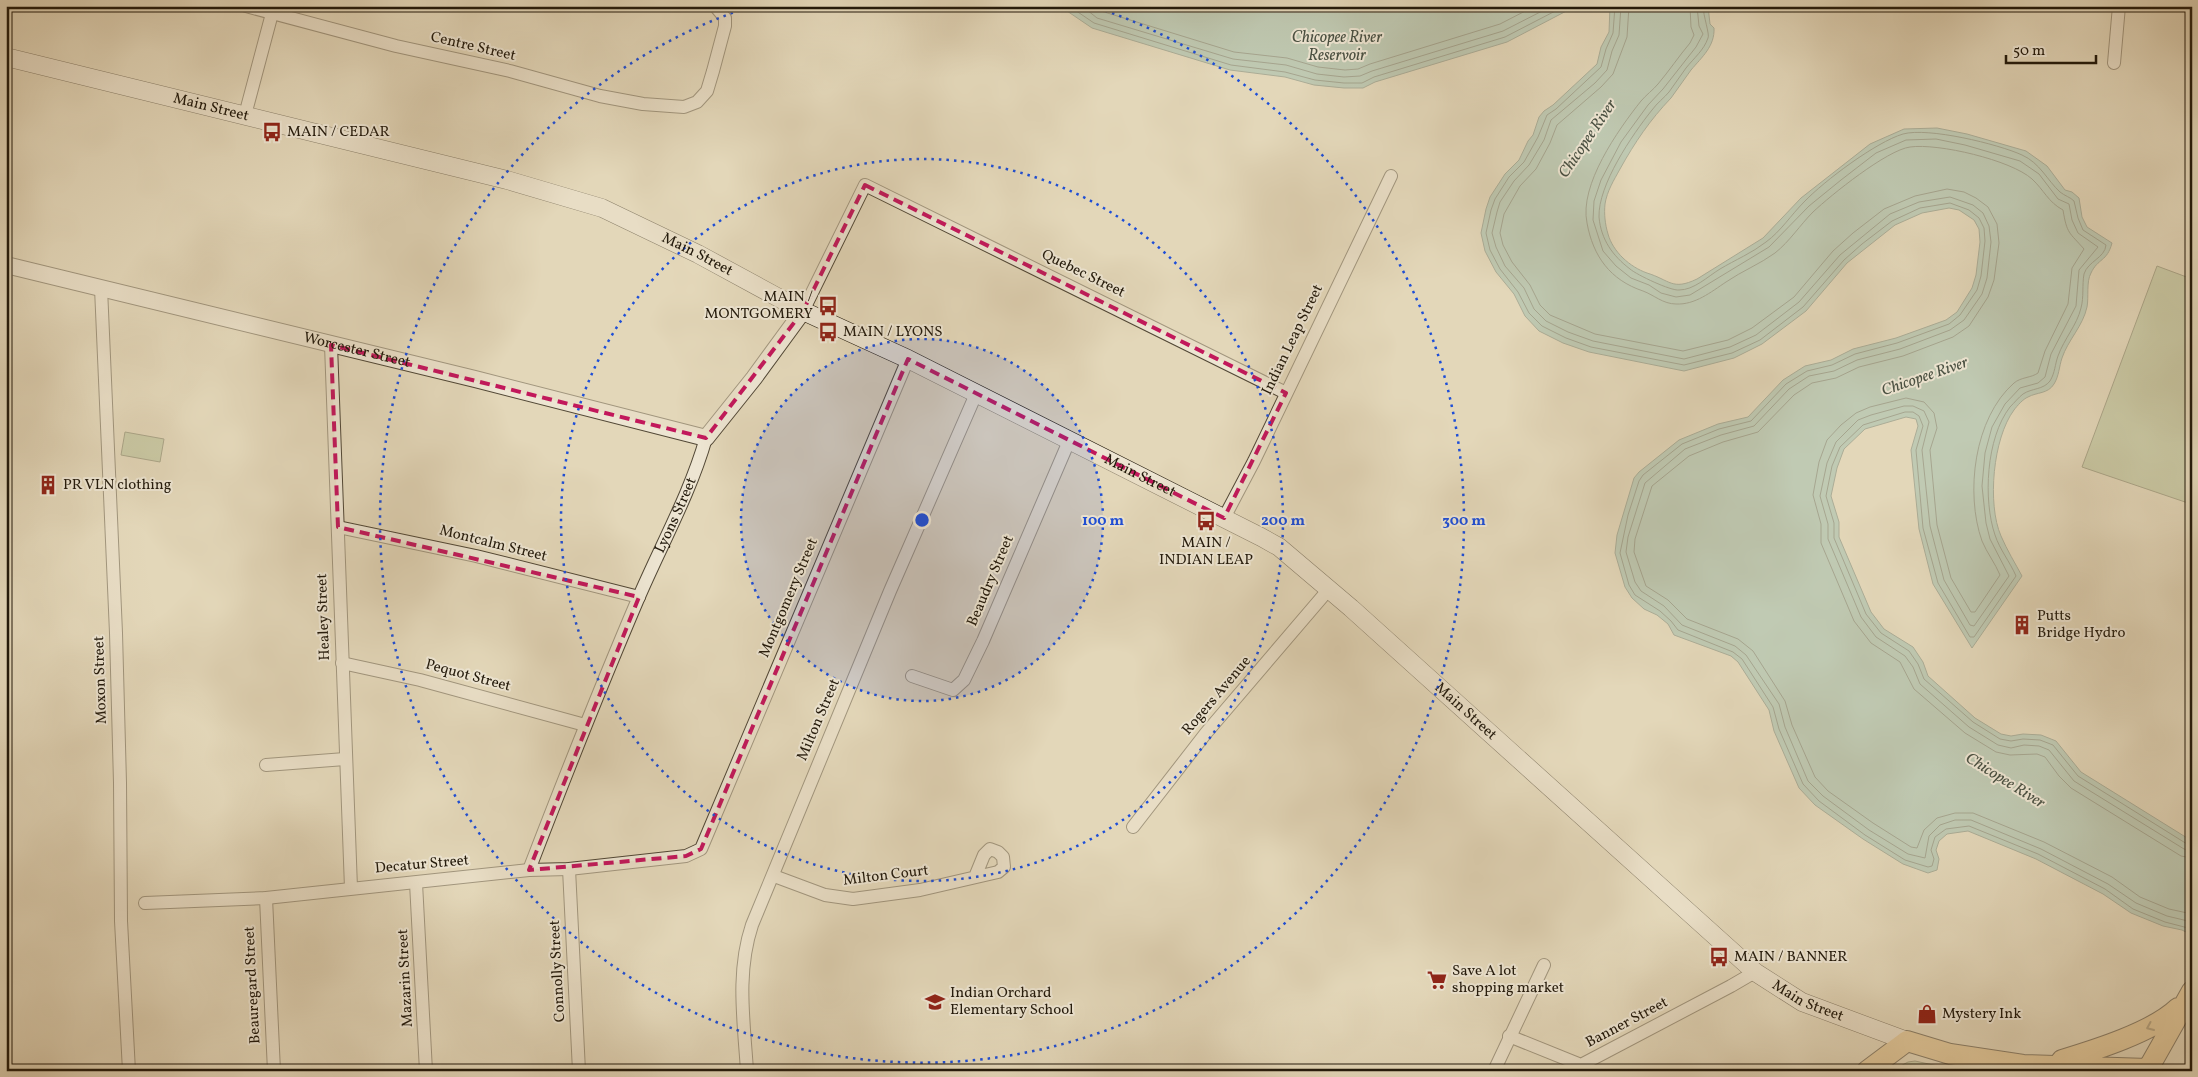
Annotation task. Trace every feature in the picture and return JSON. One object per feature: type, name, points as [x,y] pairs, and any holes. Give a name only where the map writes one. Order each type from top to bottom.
[{"type":"main road","name":"Main Street","points":[[6,57],[506,180],[602,208],[698,254],[803,311],[908,359],[1279,547],[1329,589],[1755,972],[1802,1002],[1907,1041],[1965,1057],[2032,1068],[2150,1070]]},
{"type":"main road","points":[[2032,1068],[2099,1049],[2155,1024],[2172,1014],[2190,994]]},
{"type":"main road","points":[[2150,1070],[2190,994]]},
{"type":"main road","points":[[1867,1071],[1907,1041]]},
{"type":"street","name":"Centre Street","points":[[246,6],[273,9],[396,46],[510,71],[600,96],[666,107],[684,107],[694,103],[707,91],[725,26],[725,18],[718,8]]},
{"type":"street","points":[[2114,63],[2119,6]]},
{"type":"street","points":[[246,115],[273,9]]},
{"type":"street","name":"Indian Leap Street","points":[[1224,518],[1254,462],[1391,176]]},
{"type":"street","name":"Lyons Street","points":[[529,870],[585,725],[639,597],[698,467],[706,438],[754,378],[803,311],[865,184]]},
{"type":"street","name":"Quebec Street","points":[[865,184],[1286,393]]},
{"type":"street","name":"Worcester Street","points":[[6,265],[475,379],[706,438]]},
{"type":"street","name":"Moxon Street","points":[[102,288],[116,617],[121,921],[129,1071]]},
{"type":"street","name":"Healey Street","points":[[331,345],[351,888]]},
{"type":"street","name":"Montgomery Street","points":[[701,849],[908,359]]},
{"type":"street","name":"Milton Street","points":[[746,1071],[741,989],[742,965],[752,925],[774,876],[890,591],[976,394]]},
{"type":"street","name":"Beaudry Street","points":[[912,676],[953,690],[964,680],[987,633],[1069,440]]},
{"type":"street","name":"Montcalm Street","points":[[338,527],[476,556],[639,597]]},
{"type":"street","name":"Rogers Avenue","points":[[1133,827],[1206,734],[1329,589]]},
{"type":"street","name":"Pequot Street","points":[[342,663],[420,680],[585,725]]},
{"type":"street","points":[[266,765],[345,759]]},
{"type":"street","name":"Decatur Street","points":[[145,903],[266,898],[529,870],[569,869],[686,856],[701,849]]},
{"type":"street","name":"Connolly Street","points":[[569,869],[579,1071]]},
{"type":"street","name":"Milton Court","points":[[774,876],[816,893],[842,899],[920,890],[975,877]]},
{"type":"street","name":"Mazarin Street","points":[[416,883],[426,1071]]},
{"type":"street","name":"Beauregard Street","points":[[266,898],[274,1071]]},
{"type":"street","points":[[1494,1071],[1544,965]]},
{"type":"street","name":"Banner Street","points":[[1509,1036],[1581,1065],[1732,986],[1755,972]]},
{"type":"highlighted area","points":[[865,185],[1286,393],[1224,518],[908,359],[701,849],[686,856],[529,870],[639,597],[338,527],[331,345],[706,438],[803,311]]},
{"type":"shaded area","points":[[2157,266],[2192,279],[2192,493],[2188,503],[2082,467]]},
{"type":"shaded area","points":[[125,432],[164,439],[160,462],[121,455]]},
{"type":"shaded area","points":[[1915,1061],[1961,1071],[1891,1071],[1908,1062]]},
{"type":"water","name":"Chicopee River Reservoir","points":[[1027,6],[1576,6],[1507,42],[1375,82],[1363,88],[1344,88],[1314,85],[1285,77],[1230,70],[1092,28],[1067,11],[1053,7]]},
{"type":"water","name":"Chicopee River","points":[[1610,6],[1708,6],[1710,24],[1714,28],[1714,34],[1707,51],[1643,132],[1613,181],[1607,195],[1605,215],[1610,241],[1623,258],[1641,270],[1676,284],[1697,279],[1763,238],[1801,198],[1870,144],[1904,129],[1937,128],[1967,134],[2026,151],[2047,166],[2065,190],[2072,192],[2079,198],[2082,217],[2087,227],[2112,243],[2108,254],[2094,268],[2089,277],[2088,303],[2085,314],[2065,351],[2054,384],[2049,390],[2031,395],[2020,403],[2007,422],[2001,437],[1994,472],[1994,507],[2001,536],[2022,576],[1972,648],[1933,584],[1919,529],[1911,450],[1918,426],[1916,419],[1906,417],[1865,429],[1844,449],[1837,468],[1831,496],[1839,522],[1839,537],[1871,612],[1884,629],[1913,647],[1923,662],[1928,676],[1975,718],[2001,734],[2011,736],[2023,734],[2041,735],[2056,741],[2081,772],[2192,841],[2192,935],[2131,913],[2103,894],[2036,859],[1968,831],[1947,834],[1939,841],[1936,850],[1939,859],[1937,870],[1928,873],[1903,864],[1863,839],[1815,805],[1799,788],[1774,731],[1769,710],[1738,662],[1731,656],[1674,635],[1668,624],[1657,615],[1644,609],[1632,598],[1625,587],[1615,553],[1617,535],[1634,478],[1639,472],[1679,440],[1718,424],[1748,417],[1783,380],[1805,366],[1831,360],[1853,349],[1896,338],[1946,320],[1957,312],[1972,288],[1976,275],[1980,242],[1979,229],[1974,220],[1959,210],[1949,208],[1922,213],[1895,225],[1847,263],[1806,311],[1762,344],[1734,358],[1684,371],[1589,352],[1563,343],[1539,331],[1525,316],[1514,294],[1496,272],[1485,251],[1481,233],[1486,209],[1490,197],[1505,174],[1519,160],[1533,135],[1539,117],[1597,64],[1601,47],[1609,32]]},
{"type":"place","name":"MAIN / CEDAR","points":[[272,132]]},
{"type":"place","name":"MAIN / MONTGOMERY","points":[[828,306]]},
{"type":"place","name":"MAIN / LYONS","points":[[828,332]]},
{"type":"place","name":"PR VLN clothing","points":[[48,485]]},
{"type":"place","name":"MAIN / INDIAN LEAP","points":[[1206,521]]},
{"type":"place","name":"Putts Bridge Hydro","points":[[2022,625]]},
{"type":"place","name":"MAIN / BANNER","points":[[1719,957]]},
{"type":"place","name":"Save A lot shopping market","points":[[1437,980]]},
{"type":"place","name":"Indian Orchard Elementary School","points":[[935,1002]]},
{"type":"place","name":"Mystery Ink","points":[[1927,1014]]}]
